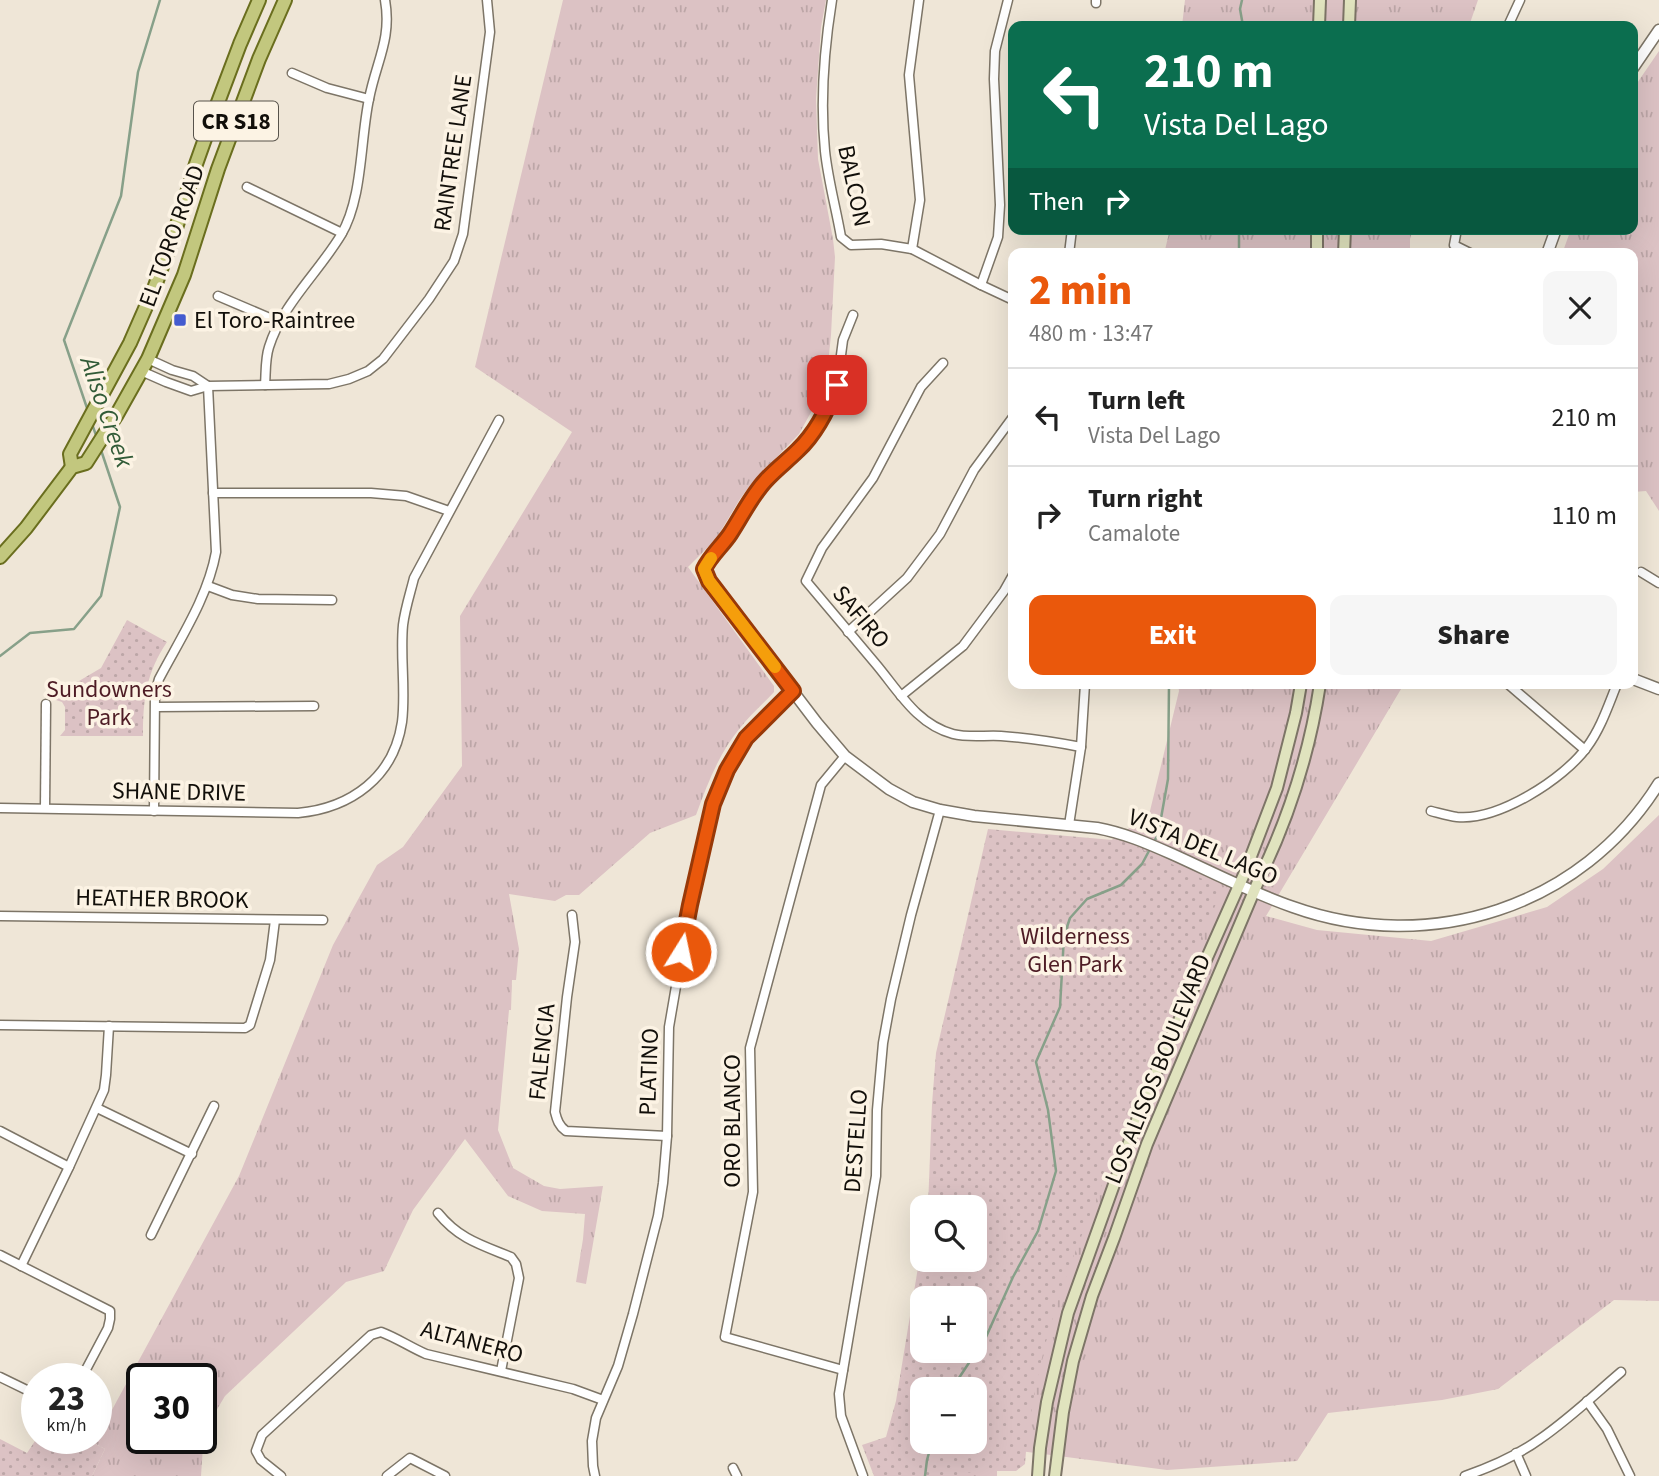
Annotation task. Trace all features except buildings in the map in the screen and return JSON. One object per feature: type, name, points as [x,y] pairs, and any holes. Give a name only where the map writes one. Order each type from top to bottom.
[{"type":"main road","name":"EL TORO ROAD","points":[[72,467],[70,454],[130,343],[155,286],[217,105],[259,0]]},
{"type":"main road","name":"EL TORO ROAD","points":[[0,557],[26,528],[72,467],[86,463],[145,365],[184,275],[218,169],[259,59],[285,0]]},
{"type":"main road","points":[[1319,21],[1320,0]]},
{"type":"main road","points":[[1349,21],[1350,0]]},
{"type":"main road","name":"LOS ALISOS BOULEVARD","points":[[1038,1476],[1047,1402],[1068,1313],[1146,1095],[1239,884],[1277,788],[1300,689]]},
{"type":"main road","name":"LOS ALISOS BOULEVARD","points":[[1055,1476],[1073,1361],[1092,1296],[1147,1144],[1277,842],[1302,767],[1319,689]]},
{"type":"street","points":[[265,385],[268,350],[279,322],[342,233],[351,209],[369,99],[387,34],[385,0]]},
{"type":"street","name":"RAINTREE LANE","points":[[145,365],[176,386],[191,391],[208,386],[329,384],[349,379],[383,359],[454,261],[463,234],[489,32],[487,0]]},
{"type":"street","name":"BALCON","points":[[832,0],[824,68],[823,115],[825,153],[841,237],[851,245],[881,244],[912,249],[1008,298]]},
{"type":"street","points":[[912,249],[920,200],[909,75],[919,0]]},
{"type":"street","points":[[981,285],[998,237],[1000,205],[995,51],[1008,0]]},
{"type":"street","points":[[1510,21],[1520,0]]},
{"type":"street","points":[[1638,61],[1659,30]]},
{"type":"street","points":[[292,73],[327,88],[369,99]]},
{"type":"street","points":[[247,187],[342,233]]},
{"type":"street","points":[[218,296],[279,322]]},
{"type":"street","points":[[704,569],[731,533],[753,496],[800,448],[823,417],[837,385],[843,340],[853,315]]},
{"type":"street","name":"SAFIRO","points":[[943,363],[921,387],[873,478],[822,548],[806,581],[921,717],[951,733],[969,737],[999,736],[1081,747]]},
{"type":"street","name":"RAINTREE LANE","points":[[145,365],[181,372],[208,386]]},
{"type":"street","points":[[176,386],[181,372]]},
{"type":"street","points":[[154,811],[155,694],[159,679],[208,586],[216,552],[208,386]]},
{"type":"street","name":"SHANE DRIVE","points":[[0,808],[305,812],[331,807],[355,795],[387,765],[401,724],[403,626],[414,578],[499,420]]},
{"type":"street","points":[[848,632],[907,578],[940,534],[974,470],[1008,424]]},
{"type":"street","points":[[213,493],[371,493],[405,496],[449,511]]},
{"type":"street","name":"VISTA DEL LAGO","points":[[704,569],[709,581],[817,723],[845,756],[889,789],[913,802],[940,810],[1115,831],[1141,840],[1267,897],[1317,915],[1355,923],[1402,927],[1478,917],[1522,901],[1581,867],[1621,832],[1659,783]]},
{"type":"street","points":[[1641,572],[1659,583]]},
{"type":"street","points":[[901,696],[963,646],[1008,584]]},
{"type":"street","points":[[208,586],[232,595],[258,599],[332,600]]},
{"type":"street","points":[[1638,681],[1659,688]]},
{"type":"street","points":[[1069,825],[1081,747],[1085,689]]},
{"type":"street","points":[[1514,689],[1585,750]]},
{"type":"street","points":[[1431,811],[1458,817],[1475,816],[1507,807],[1542,789],[1564,772],[1585,750],[1598,729],[1616,689]]},
{"type":"street","name":"PLATINO","points":[[595,1476],[592,1441],[596,1418],[618,1366],[633,1314],[663,1183],[667,1136],[669,1027],[690,905],[713,804],[727,770],[746,738],[793,691]]},
{"type":"street","points":[[45,808],[46,704]]},
{"type":"street","points":[[156,707],[314,706]]},
{"type":"street","name":"ORO BLANCO","points":[[844,1370],[726,1337],[753,1192],[750,1048],[821,785],[845,756]]},
{"type":"street","name":"DESTELLO","points":[[863,1476],[841,1416],[839,1394],[876,1176],[877,1110],[883,1043],[908,927],[940,810]]},
{"type":"street","name":"FALENCIA","points":[[572,915],[575,942],[555,1112],[557,1120],[566,1131],[667,1136]]},
{"type":"street","name":"HEATHER BROOK","points":[[0,916],[323,920]]},
{"type":"street","points":[[0,1025],[245,1028],[250,1025],[270,960],[275,920]]},
{"type":"street","points":[[21,1266],[104,1090],[109,1026]]},
{"type":"street","points":[[151,1235],[214,1105]]},
{"type":"street","points":[[97,1108],[192,1154]]},
{"type":"street","points":[[0,1131],[69,1167]]},
{"type":"street","points":[[438,1213],[448,1226],[462,1237],[512,1257],[516,1264],[519,1278],[501,1371]]},
{"type":"street","points":[[0,1255],[110,1311],[108,1328],[89,1363]]},
{"type":"street","name":"ALTANERO","points":[[281,1476],[261,1460],[256,1451],[262,1435],[371,1335],[381,1332],[426,1354],[573,1389],[603,1400]]},
{"type":"street","points":[[1465,1476],[1485,1469],[1537,1441],[1621,1371]]},
{"type":"street","points":[[0,1377],[21,1387]]},
{"type":"street","points":[[1587,1401],[1607,1429],[1630,1476]]},
{"type":"street","points":[[1516,1453],[1526,1476]]},
{"type":"street","points":[[387,1476],[410,1458],[445,1476]]},
{"type":"green space","points":[[563,0],[826,0],[821,27],[816,99],[818,159],[835,257],[827,374],[815,405],[799,434],[751,484],[716,539],[688,567],[774,686],[774,692],[744,723],[726,748],[696,815],[650,833],[579,895],[566,895],[555,901],[509,894],[519,949],[516,980],[512,980],[498,1130],[513,1168],[544,1186],[560,1189],[603,1186],[586,1284],[576,1282],[585,1214],[542,1211],[508,1196],[465,1139],[413,1210],[384,1271],[346,1282],[225,1396],[217,1409],[217,1363],[137,1363],[239,1176],[333,945],[377,865],[403,847],[462,766],[460,616],[572,432],[475,367]]},
{"type":"green space","points":[[1185,0],[1478,0],[1471,21],[1183,21]]},
{"type":"green space","points":[[1659,51],[1659,511],[1646,491],[1638,492],[1638,248],[1564,248],[1569,235],[1638,235],[1638,82]]},
{"type":"green space","points":[[1169,235],[1411,235],[1410,248],[1165,248]]},
{"type":"green space","name":"Sundowners Park","points":[[127,620],[167,642],[154,665],[147,687],[143,736],[60,736],[65,730],[65,707],[62,702],[56,700],[54,689],[79,681],[101,668]]},
{"type":"green space","points":[[1179,689],[1401,689],[1266,916],[1317,930],[1431,941],[1547,907],[1603,869],[1659,815],[1659,1301],[1614,1300],[1498,1389],[1442,1400],[1328,1413],[1297,1461],[1167,1470],[997,1448],[997,1476],[920,1476],[921,1454],[987,1454],[987,1377],[975,1377],[975,1363],[987,1363],[987,1286],[975,1286],[975,1272],[987,1272],[987,1195],[979,1195],[1095,851],[1149,815]]},
{"type":"green space","name":"Wilderness Glen Park","points":[[988,829],[1124,841],[1219,887],[1219,897],[1122,1124],[1058,1299],[1035,1393],[1025,1464],[1016,1471],[975,1471],[957,1476],[874,1476],[862,1445],[886,1437],[896,1401],[910,1316],[910,1363],[987,1363],[987,1286],[915,1286],[917,1272],[987,1272],[987,1195],[928,1195],[936,1053]]},
{"type":"green space","points":[[126,1384],[126,1454],[202,1454],[201,1476],[92,1476],[103,1454],[112,1454],[112,1410]]},
{"type":"green space","points":[[0,1439],[21,1450],[21,1454],[103,1454],[92,1476],[0,1476]]},
{"type":"waterway","name":"Aliso Creek","points":[[88,411],[64,340],[121,196],[138,72],[160,0]]},
{"type":"waterway","points":[[1242,0],[1242,21]]},
{"type":"waterway","points":[[1239,235],[1239,248]]},
{"type":"waterway","name":"Aliso Creek","points":[[92,424],[97,438]]},
{"type":"waterway","name":"Aliso Creek","points":[[0,656],[30,633],[74,629],[101,596],[120,507],[100,447]]},
{"type":"waterway","points":[[1153,843],[1158,835],[1168,779],[1169,689]]},
{"type":"waterway","points":[[960,1377],[986,1337],[1013,1277],[1038,1231],[1056,1171],[1048,1110],[1036,1062],[1060,1007],[1064,936],[1070,918],[1087,899],[1121,885],[1142,864],[1150,849]]},
{"type":"waterway","points":[[925,1476],[929,1454]]},
{"type":"slow traffic","points":[[711,558],[704,569],[709,581],[775,667]]},
{"type":"place","name":"El Toro-Raintree","points":[[180,320]]},
{"type":"route","points":[[681,952],[713,804],[727,770],[746,738],[793,691],[709,581],[704,569],[765,481],[813,433],[832,400],[837,385]]}]
